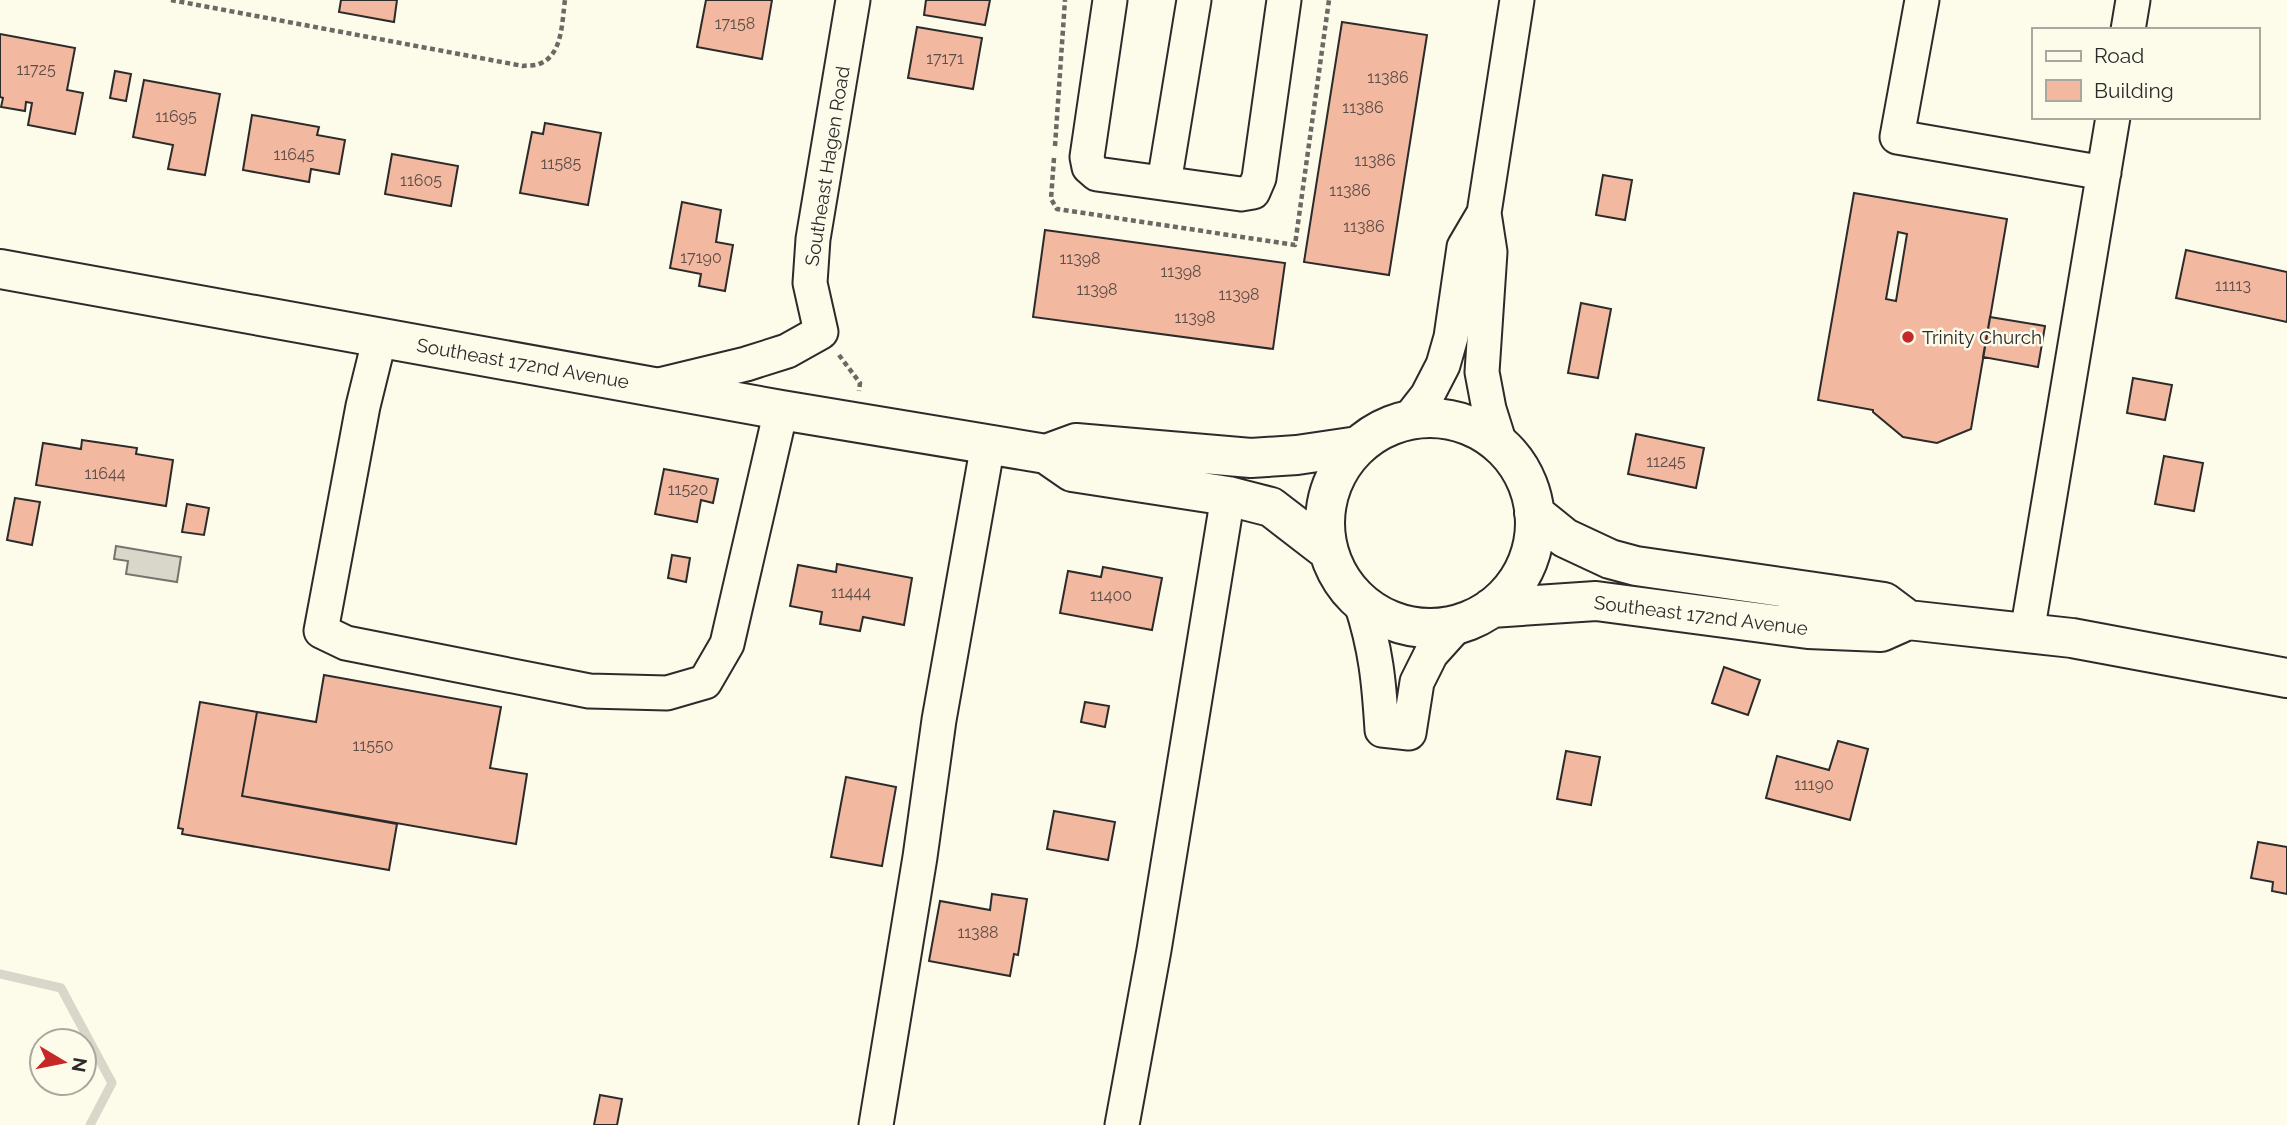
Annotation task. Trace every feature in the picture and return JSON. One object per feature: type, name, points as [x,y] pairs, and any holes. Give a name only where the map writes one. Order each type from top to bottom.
[{"type":"main road","name":"Southeast 172nd Avenue","points":[[0,269],[781,410],[1046,454],[1072,472],[1228,496],[1271,507],[1328,551]]},
{"type":"main road","name":"Southeast 172nd Avenue","points":[[1474,616],[1507,594],[1520,576],[1529,556],[1534,535],[1534,513],[1531,494],[1523,475],[1500,444],[1466,424],[1438,418],[1409,419],[1391,425],[1358,446],[1335,476],[1325,513],[1325,532],[1328,551],[1347,588],[1361,603],[1378,615],[1397,623],[1438,628],[1474,616],[1596,601],[1808,629],[1881,632],[1908,620],[2072,638],[2287,678]]},
{"type":"main road","name":"Southeast 172nd Avenue","points":[[1046,454],[1076,443],[1269,458],[1358,446]]},
{"type":"main road","name":"Southeast 172nd Avenue","points":[[1534,513],[1565,538],[1610,559],[1661,570],[1884,602],[1908,620]]},
{"type":"street","name":"Southeast Hagen Road","points":[[821,331],[810,284],[813,239],[853,0]]},
{"type":"street","points":[[1110,0],[1087,157],[1089,167],[1097,174],[1241,194],[1253,192],[1259,178],[1284,0]]},
{"type":"street","points":[[1164,183],[1194,0]]},
{"type":"street","points":[[1500,444],[1489,409],[1482,372],[1490,252],[1484,214],[1517,0]]},
{"type":"street","points":[[1922,0],[1897,137],[2104,173]]},
{"type":"street","points":[[2128,28],[2133,0]]},
{"type":"street","points":[[2027,633],[2113,119]]},
{"type":"street","points":[[1409,419],[1427,396],[1443,365],[1451,337],[1464,247],[1484,214]]},
{"type":"street","points":[[651,387],[787,351],[821,331]]},
{"type":"street","points":[[380,337],[363,406],[321,631],[346,643],[589,691],[667,694],[705,682],[727,644],[781,410]]},
{"type":"street","points":[[876,1125],[920,857],[939,720],[988,444]]},
{"type":"street","points":[[1122,1125],[1154,950],[1228,496]]},
{"type":"street","points":[[1361,603],[1373,641],[1382,730],[1409,733],[1417,682],[1431,654],[1474,616]]},
{"type":"path","points":[[171,0],[523,66],[540,64],[552,56],[559,41],[565,0]]},
{"type":"path","points":[[821,331],[860,383],[854,422]]},
{"type":"shaded area","points":[[116,546],[181,557],[177,582],[126,574],[128,561],[114,559]]},
{"type":"building","points":[[341,0],[397,0],[394,22],[339,12]]},
{"type":"building","points":[[706,0],[772,0],[762,59],[697,47]]},
{"type":"building","points":[[926,0],[990,0],[985,25],[924,15]]},
{"type":"building","points":[[1342,22],[1427,35],[1389,275],[1304,262]]},
{"type":"building","points":[[917,27],[982,38],[973,89],[908,78]]},
{"type":"building","points":[[0,34],[75,48],[67,90],[83,93],[75,134],[28,125],[32,103],[26,102],[25,111],[1,107],[3,98],[0,97]]},
{"type":"building","points":[[115,71],[131,74],[126,101],[110,98]]},
{"type":"building","points":[[144,80],[220,94],[205,175],[168,169],[173,145],[133,137]]},
{"type":"building","points":[[252,115],[319,127],[317,135],[345,140],[339,174],[311,169],[309,182],[243,170]]},
{"type":"building","points":[[545,123],[601,133],[588,205],[520,193],[532,132],[543,134]]},
{"type":"building","points":[[392,154],[458,166],[451,206],[385,194]]},
{"type":"building","points":[[1603,175],[1632,180],[1625,220],[1596,215]]},
{"type":"building","name":"Trinity Church","points":[[1854,193],[2007,219],[1971,429],[1937,443],[1903,437],[1873,410],[1818,400]],"holes":[[[1898,232],[1907,234],[1896,301],[1886,299]]]},
{"type":"building","points":[[682,202],[721,210],[716,242],[733,245],[725,291],[699,286],[701,274],[670,268]]},
{"type":"building","points":[[1045,230],[1285,263],[1273,349],[1033,317]]},
{"type":"building","points":[[2186,250],[2287,272],[2287,322],[2176,298]]},
{"type":"building","points":[[1581,303],[1611,309],[1598,378],[1568,373]]},
{"type":"building","points":[[1990,317],[2045,326],[2038,367],[1983,357]]},
{"type":"building","points":[[2133,378],[2172,385],[2165,420],[2127,413]]},
{"type":"building","points":[[1636,434],[1704,448],[1696,488],[1628,474]]},
{"type":"building","points":[[82,440],[137,448],[136,454],[173,460],[166,506],[36,485],[43,443],[81,449]]},
{"type":"building","points":[[2164,456],[2203,463],[2194,511],[2155,504]]},
{"type":"building","points":[[664,469],[718,479],[713,503],[701,500],[697,522],[655,514]]},
{"type":"building","points":[[15,498],[40,502],[32,545],[7,540]]},
{"type":"building","points":[[187,504],[209,508],[204,535],[182,532]]},
{"type":"building","points":[[672,555],[690,558],[686,582],[668,578]]},
{"type":"building","points":[[837,564],[912,578],[904,625],[863,617],[860,631],[820,624],[822,612],[790,606],[798,565],[836,572]]},
{"type":"building","points":[[1103,567],[1162,578],[1152,630],[1060,613],[1068,571],[1101,577]]},
{"type":"building","points":[[1724,667],[1760,680],[1748,715],[1712,703]]},
{"type":"building","points":[[324,675],[501,707],[490,768],[527,774],[516,844],[242,796],[257,712],[316,722]]},
{"type":"building","points":[[200,702],[257,712],[242,796],[397,824],[389,870],[182,834],[183,829],[178,828]]},
{"type":"building","points":[[1085,702],[1109,706],[1105,727],[1081,722]]},
{"type":"building","points":[[1838,741],[1868,749],[1850,820],[1766,798],[1777,756],[1829,770]]},
{"type":"building","points":[[1566,751],[1600,757],[1591,805],[1557,799]]},
{"type":"building","points":[[846,777],[896,787],[882,866],[831,857]]},
{"type":"building","points":[[1054,811],[1115,822],[1108,860],[1047,849]]},
{"type":"building","points":[[2258,842],[2287,847],[2287,894],[2272,891],[2273,882],[2251,878]]},
{"type":"building","points":[[992,894],[1027,899],[1018,955],[1014,954],[1010,976],[929,961],[940,901],[990,910]]},
{"type":"building","points":[[600,1095],[622,1099],[617,1125],[594,1125]]},
{"type":"waterway","points":[[0,974],[61,988],[112,1083],[90,1125]]},
{"type":"place","name":"Trinity Church","points":[[1908,337]]}]
